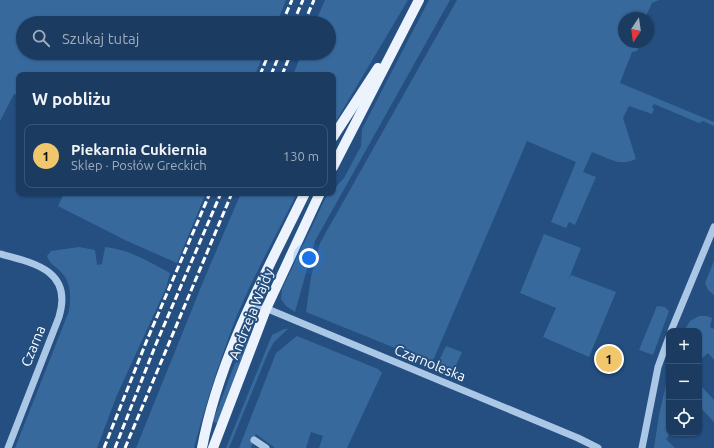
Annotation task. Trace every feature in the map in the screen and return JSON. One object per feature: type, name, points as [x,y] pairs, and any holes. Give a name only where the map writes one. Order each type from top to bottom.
[{"type":"main road","points":[[336,161],[419,0]]},
{"type":"main road","points":[[336,132],[405,28]]},
{"type":"main road","name":"Andrzeja Wajdy","points":[[202,448],[222,375],[251,302],[304,196]]},
{"type":"main road","name":"Andrzeja Wajdy","points":[[213,448],[266,309],[319,196]]},
{"type":"street","points":[[673,328],[714,227]]},
{"type":"street","name":"Czarna","points":[[0,254],[33,263],[52,275],[58,283],[63,295],[62,307],[8,448]]},
{"type":"street","name":"Czarnoleska","points":[[251,302],[549,426],[598,448]]},
{"type":"street","points":[[642,448],[658,367],[666,345]]},
{"type":"street","points":[[254,440],[266,448]]},
{"type":"shaded area","points":[[0,0],[286,0],[280,16],[16,16],[16,60],[261,60],[256,72],[16,72],[16,95],[14,94],[0,121]]},
{"type":"shaded area","points":[[325,0],[408,0],[336,121],[336,72],[294,72],[299,60],[336,60],[336,16],[318,16]]},
{"type":"shaded area","points":[[429,0],[450,0],[315,241],[295,312],[286,306],[281,299],[282,289],[326,197],[336,196],[336,187],[344,178],[361,146],[362,129]]},
{"type":"shaded area","points":[[457,0],[659,0],[652,3],[648,12],[618,12],[618,48],[638,48],[637,51],[632,52],[620,83],[714,122],[714,126],[703,121],[699,123],[654,104],[652,107],[654,109],[652,114],[629,106],[623,118],[636,159],[619,162],[592,152],[583,172],[596,177],[575,225],[569,222],[566,228],[551,222],[576,162],[527,141],[432,363],[306,312],[311,277],[320,243]]},
{"type":"shaded area","points":[[63,196],[205,196],[177,263],[127,241],[58,206]]},
{"type":"shaded area","points":[[240,196],[295,196],[256,273],[234,323],[212,385],[194,448],[136,448],[205,277]]},
{"type":"shaded area","points":[[544,234],[581,248],[568,281],[571,275],[616,292],[589,357],[543,337],[556,308],[520,293]]},
{"type":"shaded area","points":[[79,247],[95,250],[97,265],[102,264],[105,247],[131,253],[170,273],[166,288],[117,395],[97,448],[15,448],[69,311],[70,289],[66,279],[63,274],[51,263],[47,256],[51,251]]},
{"type":"shaded area","points":[[714,261],[714,295],[708,290],[705,283]]},
{"type":"shaded area","points":[[657,306],[665,307],[669,311],[653,355],[639,350]]},
{"type":"shaded area","points":[[699,316],[707,316],[712,318],[710,327],[714,329],[714,360],[708,353],[702,358],[702,328],[686,328],[690,321]]},
{"type":"shaded area","points":[[284,329],[288,329],[274,342],[268,353],[229,448],[226,448],[272,335]]},
{"type":"shaded area","points":[[248,335],[250,336],[218,423],[215,423],[213,421],[245,337]]},
{"type":"shaded area","points":[[297,336],[378,369],[382,373],[347,448],[319,448],[323,436],[311,432],[306,448],[275,448],[256,434],[251,448],[239,448],[276,353]]},
{"type":"shaded area","points":[[446,346],[462,352],[454,370],[438,363]]},
{"type":"shaded area","points":[[666,384],[666,436],[668,436],[666,439],[675,448],[654,448],[659,415]]},
{"type":"shaded area","points":[[702,387],[714,400],[714,422],[702,409]]},
{"type":"railway","points":[[285,16],[292,0]]},
{"type":"railway","points":[[296,16],[303,0]]},
{"type":"railway","points":[[307,16],[314,0]]},
{"type":"railway","points":[[261,72],[266,60]]},
{"type":"railway","points":[[272,72],[277,60]]},
{"type":"railway","points":[[283,72],[288,60]]},
{"type":"railway","points":[[104,448],[147,340],[209,196]]},
{"type":"railway","points":[[115,448],[156,344],[220,196]]},
{"type":"railway","points":[[125,448],[231,196]]},
{"type":"place","name":"Piekarnia Cukiernia","points":[[609,359]]}]
